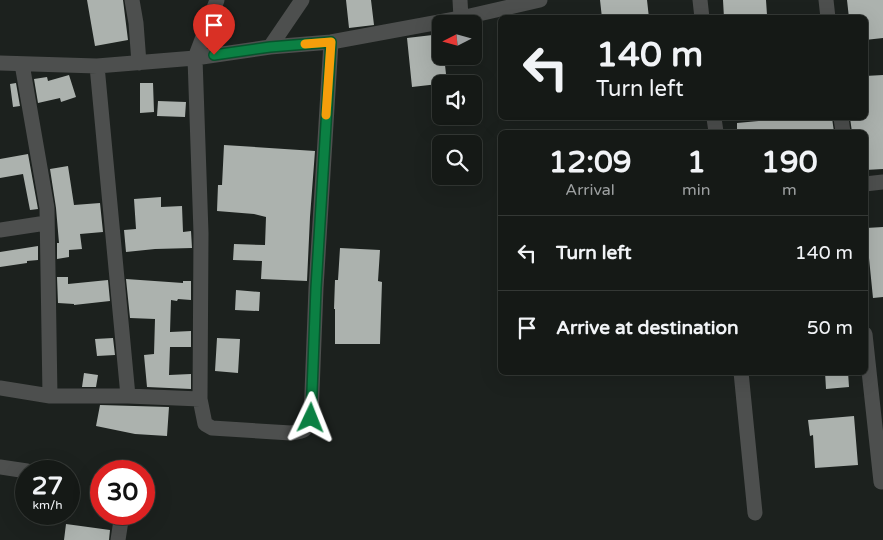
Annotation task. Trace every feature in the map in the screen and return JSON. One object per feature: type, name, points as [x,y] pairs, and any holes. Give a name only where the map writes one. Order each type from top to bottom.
[{"type":"street","points":[[132,0],[136,23],[138,63]]},
{"type":"street","points":[[217,0],[195,58],[201,233],[200,399],[206,424],[212,428],[291,433],[303,431],[311,418],[331,42]]},
{"type":"street","points":[[270,47],[302,0]]},
{"type":"street","points":[[460,0],[462,15]]},
{"type":"street","points":[[475,15],[540,0]]},
{"type":"street","points":[[700,0],[702,15]]},
{"type":"street","points":[[826,0],[828,15]]},
{"type":"street","points":[[0,63],[97,66],[195,58],[270,47],[331,42],[432,23]]},
{"type":"street","points":[[22,64],[47,208],[50,396]]},
{"type":"street","points":[[97,66],[128,396]]},
{"type":"street","points":[[868,184],[883,182]]},
{"type":"street","points":[[0,230],[46,223]]},
{"type":"street","points":[[868,362],[881,482]]},
{"type":"street","points":[[741,375],[754,513]]},
{"type":"street","points":[[0,388],[50,396],[128,396],[200,399]]},
{"type":"street","points":[[0,467],[15,469]]},
{"type":"street","points":[[118,540],[120,525]]},
{"type":"building","points":[[87,0],[123,0],[128,40],[95,46]]},
{"type":"building","points":[[346,0],[371,0],[374,25],[349,28]]},
{"type":"building","points":[[600,0],[647,0],[649,15],[602,15]]},
{"type":"building","points":[[723,0],[766,0],[767,15],[724,15]]},
{"type":"building","points":[[847,0],[883,0],[883,38],[868,40],[868,15],[849,15]]},
{"type":"building","points":[[432,35],[432,65],[445,65],[446,75],[432,75],[432,85],[412,87],[407,38]]},
{"type":"building","points":[[69,75],[76,97],[61,102],[60,98],[38,103],[34,79],[47,77],[48,81]]},
{"type":"building","points":[[883,75],[883,169],[868,170],[868,130],[852,130],[850,120],[868,120],[868,76]]},
{"type":"building","points":[[16,83],[20,106],[13,107],[10,84]]},
{"type":"building","points":[[140,83],[153,83],[154,112],[140,113]]},
{"type":"building","points":[[158,101],[186,102],[185,117],[157,116]]},
{"type":"building","points":[[768,120],[832,120],[834,130],[737,130],[737,123]]},
{"type":"building","points":[[224,145],[315,151],[307,281],[261,279],[262,261],[233,260],[234,244],[265,245],[266,217],[254,214],[217,211],[218,185],[222,185]]},
{"type":"building","points":[[28,154],[38,209],[30,210],[23,174],[0,178],[0,159]]},
{"type":"building","points":[[68,166],[74,205],[100,203],[103,232],[80,234],[82,249],[69,250],[69,257],[57,259],[57,243],[59,243],[50,169]]},
{"type":"building","points":[[161,197],[161,207],[182,206],[183,232],[191,231],[192,248],[126,252],[124,230],[136,229],[134,199]]},
{"type":"building","points":[[883,227],[883,297],[873,298],[868,228]]},
{"type":"building","points":[[38,246],[38,260],[0,267],[0,252]]},
{"type":"building","points":[[340,248],[380,250],[378,281],[382,282],[380,344],[335,344],[335,280],[338,280]]},
{"type":"building","points":[[57,277],[68,277],[68,284],[108,280],[110,301],[74,305],[58,303]]},
{"type":"building","points":[[126,279],[183,283],[183,281],[191,281],[191,300],[171,300],[170,332],[191,331],[191,347],[170,347],[169,375],[191,374],[191,389],[147,387],[144,355],[154,354],[155,319],[130,318]]},
{"type":"building","points":[[236,290],[260,292],[259,311],[235,310]]},
{"type":"building","points":[[113,338],[115,355],[97,356],[95,339]]},
{"type":"building","points":[[217,338],[240,339],[238,373],[215,371]]},
{"type":"building","points":[[84,373],[98,375],[96,387],[82,387]]},
{"type":"building","points":[[825,375],[848,375],[849,387],[826,389]]},
{"type":"building","points":[[100,405],[169,407],[167,436],[135,434],[96,426]]},
{"type":"building","points":[[854,416],[858,465],[815,468],[813,435],[810,436],[808,420]]},
{"type":"building","points":[[66,525],[110,530],[109,540],[64,540]]},
{"type":"slow traffic","points":[[305,44],[331,42],[326,115]]},
{"type":"route","points":[[214,55],[270,47],[331,42],[316,288],[311,418]]}]
